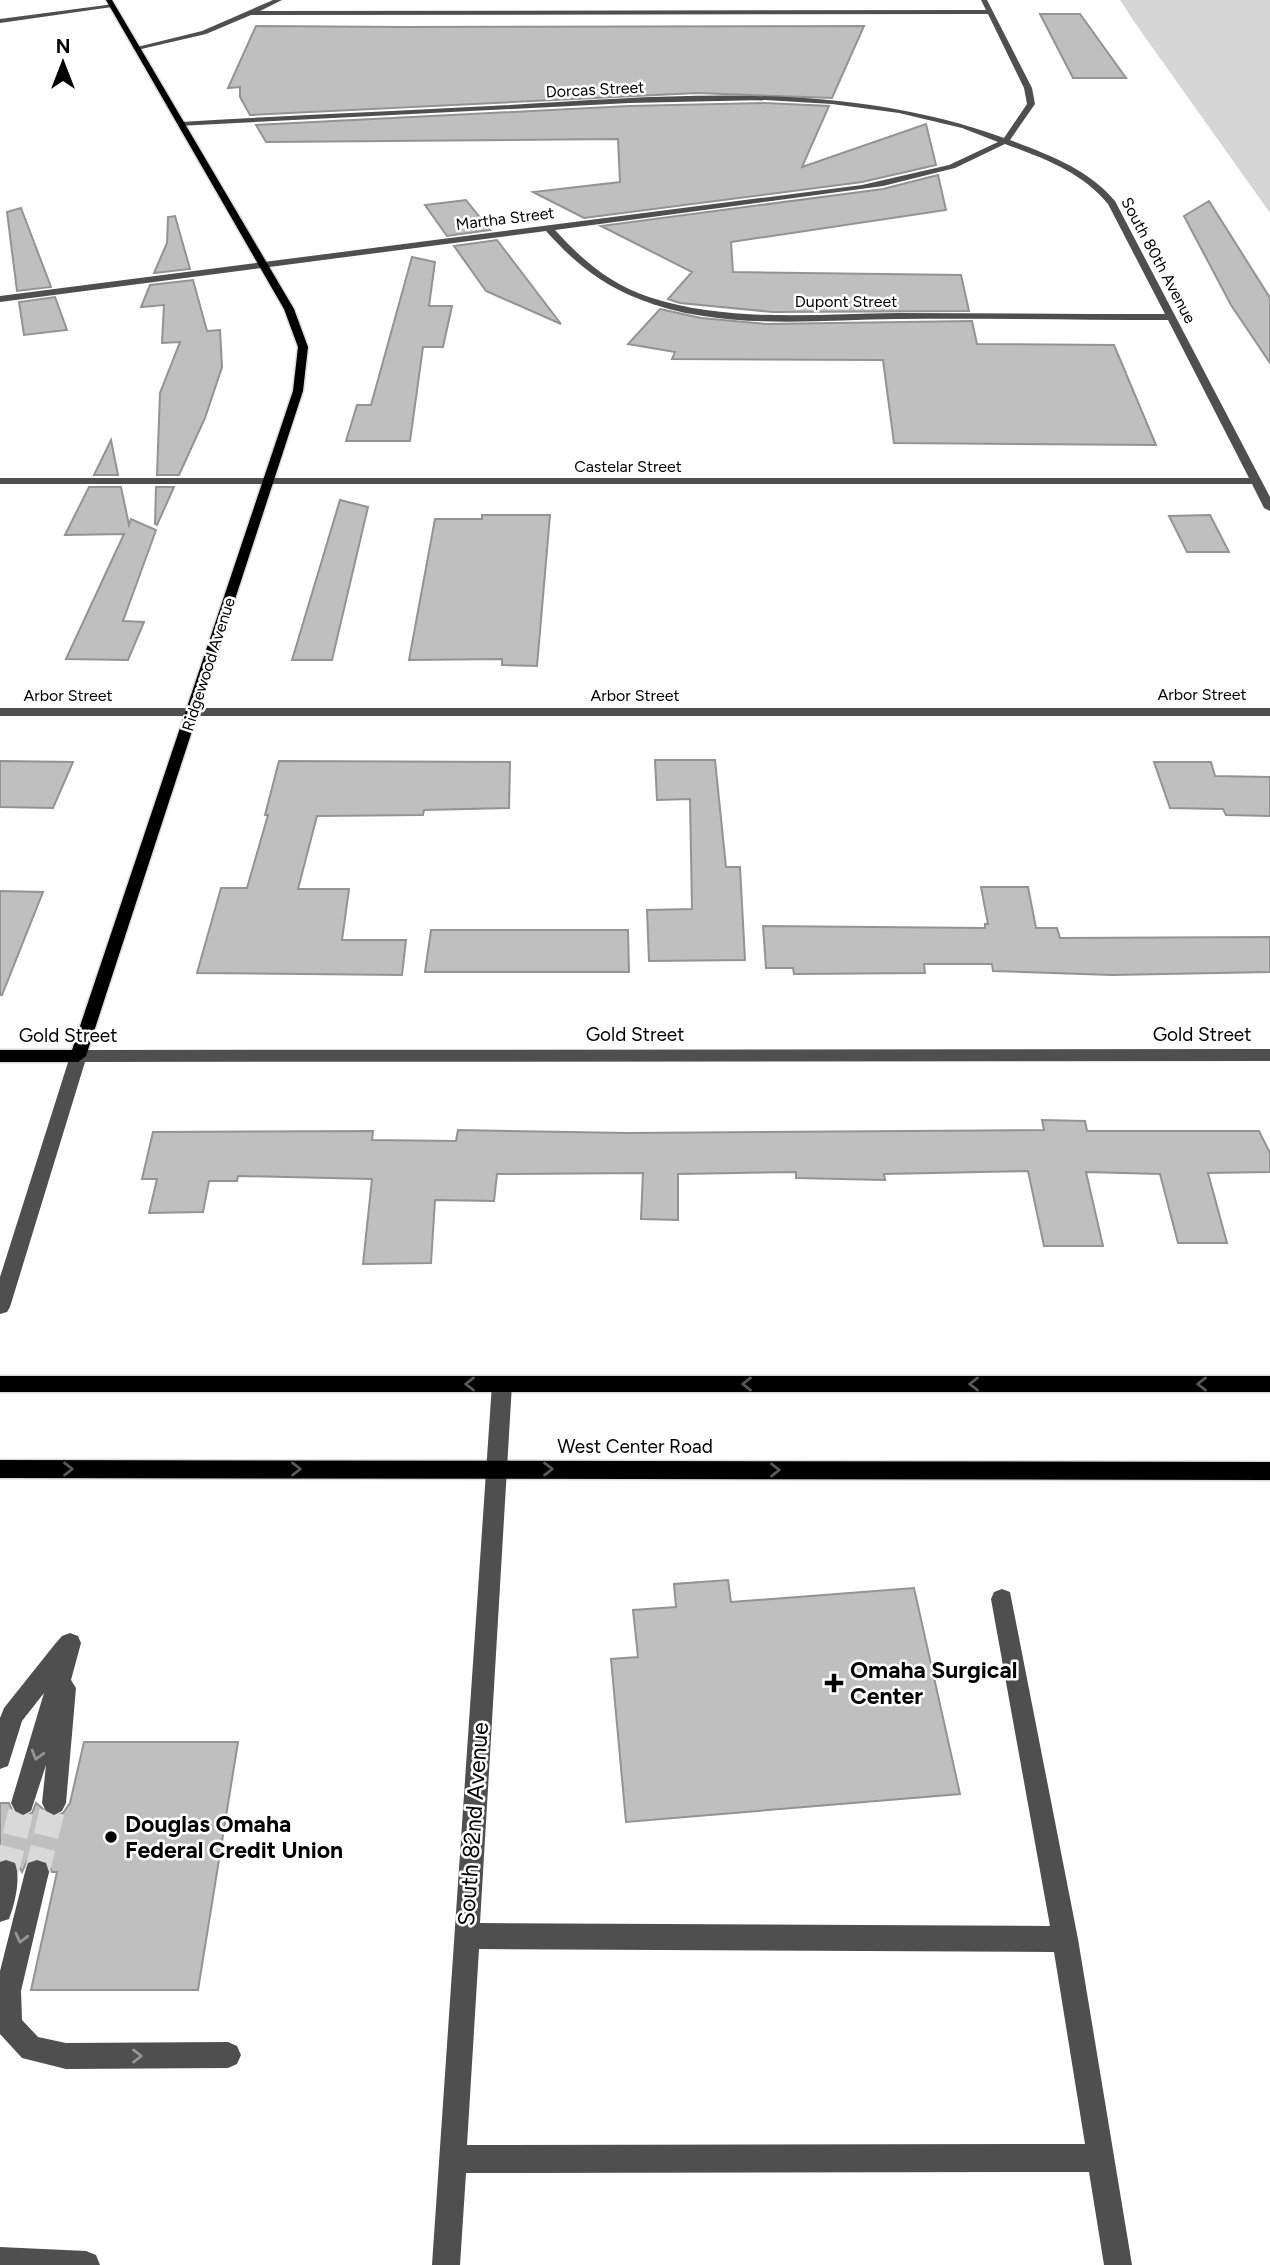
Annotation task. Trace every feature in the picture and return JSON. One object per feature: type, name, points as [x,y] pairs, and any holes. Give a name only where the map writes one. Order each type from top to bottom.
[{"type":"main road","name":"Ridgewood Avenue","points":[[78,1056],[298,391],[303,365],[299,330],[266,264],[111,3]]},
{"type":"main road","name":"Gold Street","points":[[0,1056],[78,1056]]},
{"type":"main road","points":[[0,1384],[1270,1384]]},
{"type":"main road","name":"West Center Road","points":[[0,1469],[1270,1471]]},
{"type":"street","points":[[137,48],[204,33],[278,0]]},
{"type":"street","points":[[984,0],[1031,97],[1031,104],[1006,140]]},
{"type":"street","points":[[0,21],[111,3]]},
{"type":"street","points":[[251,13],[989,12]]},
{"type":"street","name":"Dorcas Street","points":[[181,124],[768,96],[894,108],[949,121],[1006,140]]},
{"type":"street","name":"Martha Street","points":[[0,299],[886,183],[962,161],[1006,140]]},
{"type":"street","name":"South 80th Avenue","points":[[1006,140],[1074,170],[1101,188],[1112,203],[1270,508]]},
{"type":"street","name":"Dupont Street","points":[[548,228],[581,264],[612,285],[656,301],[695,310],[772,316],[1171,317]]},
{"type":"street","name":"Castelar Street","points":[[0,481],[1256,481]]},
{"type":"street","name":"Arbor Street","points":[[0,712],[1270,712]]},
{"type":"street","name":"Gold Street","points":[[78,1056],[1270,1055]]},
{"type":"street","name":"Ridgewood Avenue","points":[[0,1307],[78,1056]]},
{"type":"street","name":"South 82nd Avenue","points":[[446,2265],[502,1384]]},
{"type":"street","points":[[1002,1599],[1065,1938],[1118,2265]]},
{"type":"street","points":[[0,1758],[12,1716],[70,1643]]},
{"type":"street","points":[[23,1803],[70,1643]]},
{"type":"street","points":[[54,1803],[70,1643]]},
{"type":"street","points":[[0,1910],[6,1872]]},
{"type":"street","points":[[37,1872],[3,2018],[31,2049],[66,2056],[228,2055]]},
{"type":"street","points":[[466,1936],[1065,1938]]},
{"type":"street","points":[[453,2160],[1101,2158]]},
{"type":"street","points":[[0,2261],[86,2265]]},
{"type":"shaded area","points":[[1120,0],[1270,0],[1270,213],[1135,23]]},
{"type":"building","points":[[1040,14],[1080,14],[1126,78],[1073,78]]},
{"type":"building","points":[[256,26],[864,26],[832,98],[697,93],[250,115],[240,97],[240,87],[228,88]]},
{"type":"building","points":[[765,103],[829,106],[802,167],[926,124],[936,165],[862,182],[584,218],[533,192],[620,182],[618,139],[266,142],[256,125],[629,106]]},
{"type":"building","points":[[938,175],[946,210],[731,242],[733,272],[961,275],[969,311],[773,312],[680,303],[668,299],[692,272],[601,226],[883,189]]},
{"type":"building","points":[[466,200],[490,230],[447,236],[425,205]]},
{"type":"building","points":[[1209,201],[1270,298],[1270,363],[1231,305],[1184,216]]},
{"type":"building","points":[[21,208],[51,287],[17,291],[7,212]]},
{"type":"building","points":[[175,216],[190,269],[154,273],[167,243],[168,217]]},
{"type":"building","points":[[497,240],[561,324],[486,291],[454,246]]},
{"type":"building","points":[[412,257],[435,262],[429,306],[452,306],[443,347],[423,347],[410,441],[346,441],[357,405],[371,405]]},
{"type":"building","points":[[193,280],[207,331],[220,330],[222,367],[205,418],[179,475],[157,475],[160,393],[180,342],[162,343],[164,305],[141,307],[150,285]]},
{"type":"building","points":[[55,297],[67,330],[24,335],[19,302]]},
{"type":"building","points":[[660,309],[701,318],[766,324],[972,321],[977,344],[1114,345],[1156,445],[894,443],[883,360],[672,359],[675,352],[628,344]]},
{"type":"building","points":[[111,440],[118,475],[94,475]]},
{"type":"building","points":[[89,487],[121,487],[129,525],[131,519],[156,530],[123,621],[144,622],[128,660],[66,659],[124,534],[65,535]]},
{"type":"building","points":[[156,487],[174,487],[157,525],[155,524]]},
{"type":"building","points":[[340,500],[368,507],[332,660],[292,660]]},
{"type":"building","points":[[482,515],[550,515],[537,666],[502,665],[502,659],[409,660],[435,519],[482,519]]},
{"type":"building","points":[[1210,515],[1229,552],[1187,552],[1169,516]]},
{"type":"building","points":[[655,760],[715,760],[726,867],[740,867],[745,960],[649,961],[647,910],[692,909],[690,799],[657,800]]},
{"type":"building","points":[[0,761],[73,762],[53,808],[0,807]]},
{"type":"building","points":[[279,761],[510,762],[509,808],[424,810],[423,815],[317,816],[298,889],[349,889],[342,940],[406,940],[402,975],[197,973],[221,888],[247,888],[268,815],[265,815]]},
{"type":"building","points":[[1154,762],[1211,762],[1215,776],[1270,777],[1270,816],[1226,815],[1223,809],[1170,808]]},
{"type":"building","points":[[981,887],[1028,887],[1036,928],[1057,928],[1060,938],[1270,937],[1270,972],[1112,975],[993,971],[992,964],[924,964],[925,973],[794,974],[793,968],[766,968],[763,926],[985,928],[985,924],[988,924]]},
{"type":"building","points":[[0,891],[43,892],[2,995],[0,995]]},
{"type":"building","points":[[431,930],[628,930],[629,972],[425,972]]},
{"type":"building","points":[[1042,1120],[1085,1121],[1087,1131],[1259,1131],[1270,1153],[1270,1172],[1208,1173],[1227,1243],[1178,1243],[1160,1174],[1086,1172],[1103,1246],[1044,1246],[1028,1171],[884,1174],[885,1180],[796,1178],[796,1172],[678,1174],[678,1220],[641,1219],[643,1173],[497,1174],[494,1201],[435,1200],[431,1263],[363,1264],[372,1179],[238,1176],[237,1181],[209,1181],[203,1212],[149,1213],[157,1179],[142,1179],[153,1132],[373,1131],[372,1140],[456,1141],[458,1130],[627,1133],[1044,1130]]},
{"type":"building","points":[[728,1580],[731,1602],[914,1588],[960,1794],[626,1822],[611,1659],[638,1657],[633,1610],[676,1607],[674,1584]]},
{"type":"building","name":"Douglas Omaha Federal Credit Union","points":[[84,1742],[238,1742],[198,1990],[31,1990],[57,1872],[52,1872],[48,1862],[38,1858],[27,1861],[22,1872],[16,1861],[0,1859],[0,1803],[9,1803],[13,1812],[22,1817],[32,1813],[36,1803],[53,1817],[63,1813],[70,1803]]},
{"type":"tunnel","points":[[6,1872],[23,1803]]},
{"type":"tunnel","points":[[37,1872],[54,1803]]},
{"type":"place","name":"Omaha Surgical Center","points":[[834,1683]]},
{"type":"place","name":"Douglas Omaha Federal Credit Union","points":[[111,1837]]}]
